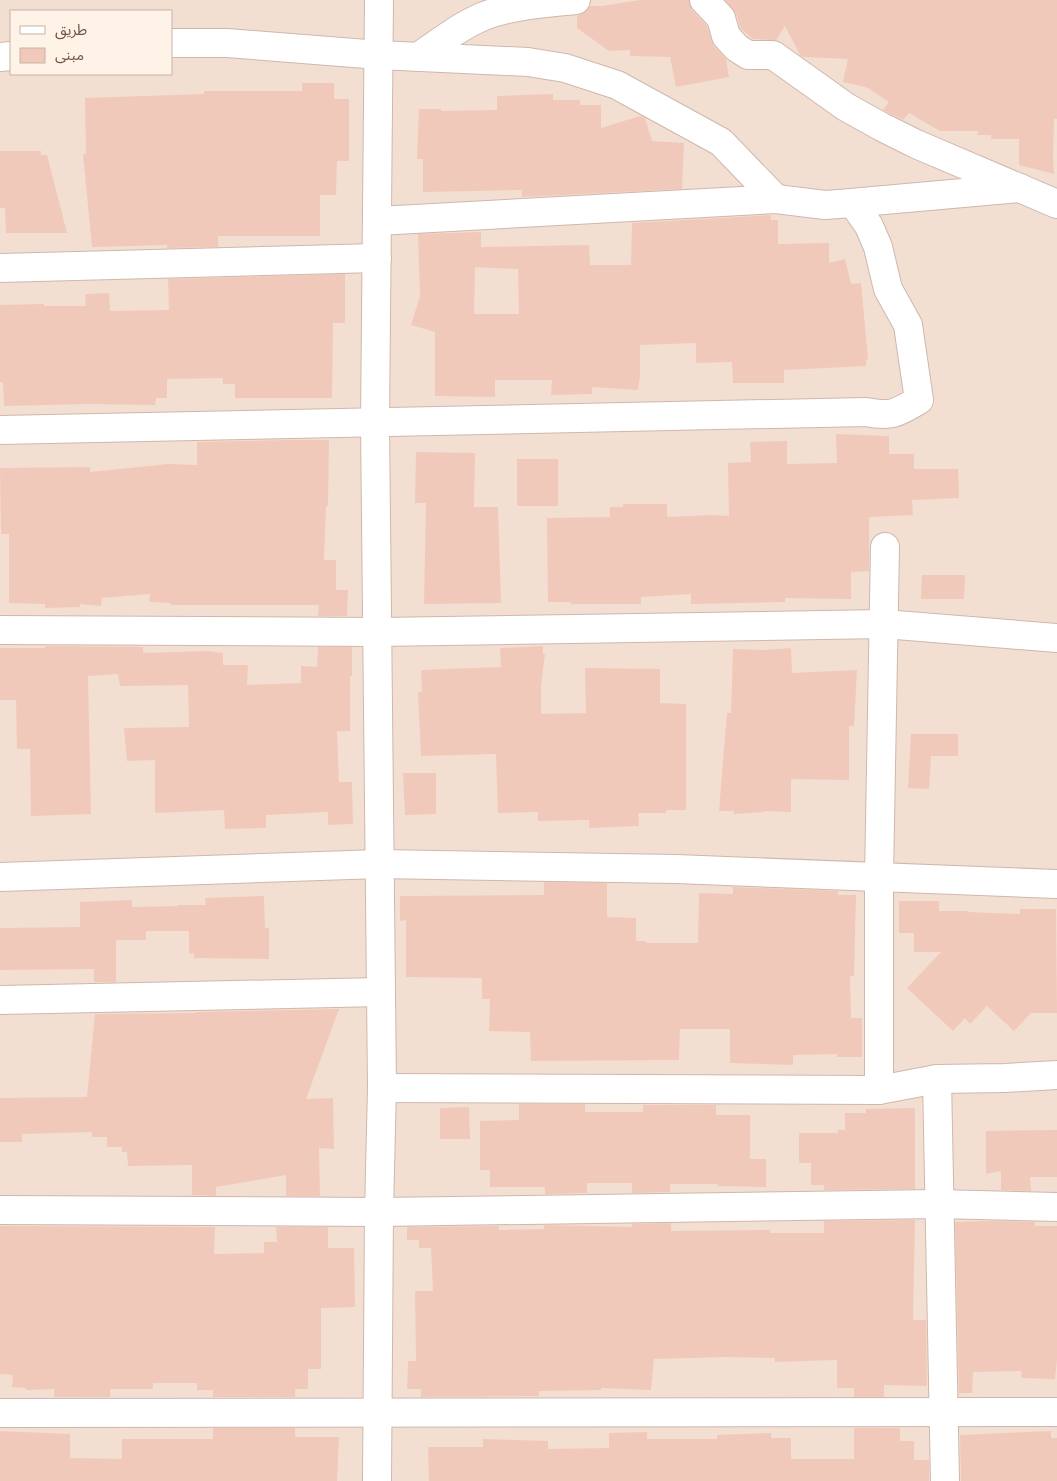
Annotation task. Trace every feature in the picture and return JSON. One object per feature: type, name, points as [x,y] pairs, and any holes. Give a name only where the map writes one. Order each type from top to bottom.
[{"type":"street","points":[[377,1481],[382,1088],[375,423],[379,0]]},
{"type":"street","points":[[418,57],[463,27],[485,16],[538,4],[576,0]]},
{"type":"street","points":[[704,0],[722,18],[726,36],[742,52],[748,55],[773,56],[846,107],[882,127],[916,144],[1057,204]]},
{"type":"street","points":[[172,43],[227,43],[378,55],[528,62],[565,68],[617,85],[722,142],[776,199]]},
{"type":"street","points":[[378,220],[776,199],[825,204],[853,203],[1020,188]]},
{"type":"street","points":[[0,430],[866,412],[880,415],[896,414],[919,400],[908,325],[888,289],[878,247],[870,226],[853,203]]},
{"type":"street","points":[[0,268],[377,258]]},
{"type":"street","points":[[879,1090],[879,877],[885,548]]},
{"type":"street","points":[[0,630],[378,632],[884,624],[1057,638]]},
{"type":"street","points":[[0,877],[380,864],[676,869],[1057,884]]},
{"type":"street","points":[[0,1000],[381,992]]},
{"type":"street","points":[[382,1088],[879,1090],[937,1079],[1057,1075]]},
{"type":"street","points":[[937,1079],[944,1481]]},
{"type":"street","points":[[0,1210],[379,1212],[938,1204],[1057,1207]]},
{"type":"street","points":[[0,1413],[1057,1412]]},
{"type":"shaded area","points":[[0,0],[1057,0],[1057,1481],[0,1481]]},
{"type":"building","points":[[640,0],[689,0],[692,10],[707,26],[714,46],[726,59],[729,77],[676,87],[670,57],[630,56],[630,50],[609,51],[577,28],[577,16],[585,12],[590,6]]},
{"type":"building","points":[[725,0],[1057,0],[1057,119],[1054,119],[1054,174],[1019,165],[1019,139],[991,139],[991,135],[978,135],[978,131],[940,131],[909,113],[903,120],[883,110],[889,102],[866,87],[843,82],[848,59],[803,57],[800,55],[785,26],[776,40],[753,39],[740,28],[736,13]]},
{"type":"building","points":[[302,83],[334,83],[334,99],[349,99],[349,161],[337,161],[336,195],[320,195],[320,236],[218,236],[218,247],[167,248],[167,245],[92,247],[83,154],[86,154],[85,98],[204,94],[204,91],[302,91]]},
{"type":"building","points":[[553,94],[553,100],[580,100],[580,105],[601,105],[601,128],[640,116],[645,118],[652,141],[684,143],[682,189],[522,197],[522,190],[423,192],[423,159],[417,159],[419,109],[441,109],[441,111],[497,110],[497,96]]},
{"type":"building","points":[[0,151],[41,151],[41,155],[47,155],[67,233],[6,233],[5,208],[0,208]]},
{"type":"building","points":[[771,215],[771,220],[778,220],[778,244],[829,243],[829,263],[845,259],[851,284],[861,283],[868,359],[866,360],[866,366],[784,370],[784,383],[733,383],[732,362],[696,363],[696,343],[640,345],[638,390],[592,387],[592,394],[551,395],[552,380],[495,380],[495,397],[435,396],[435,332],[411,325],[420,296],[418,234],[481,232],[481,247],[589,245],[590,265],[631,265],[632,223]],"holes":[[[475,267],[518,269],[519,314],[474,314]]]},
{"type":"building","points":[[345,274],[345,323],[333,323],[332,398],[235,398],[235,384],[223,384],[223,378],[167,379],[167,398],[156,398],[155,405],[4,406],[3,382],[0,382],[0,305],[44,304],[44,306],[86,306],[85,294],[109,293],[110,311],[169,310],[168,279]]},
{"type":"building","points":[[836,434],[889,436],[889,454],[914,454],[914,469],[958,469],[959,498],[912,500],[913,515],[869,517],[869,571],[851,572],[851,599],[785,598],[785,602],[691,604],[691,594],[641,597],[641,604],[571,604],[571,602],[548,602],[547,518],[610,517],[610,507],[623,507],[623,504],[667,504],[667,517],[729,516],[728,463],[751,462],[750,442],[787,441],[787,464],[837,463]]},
{"type":"building","points":[[329,440],[328,506],[326,506],[324,560],[336,560],[336,590],[348,590],[347,616],[318,616],[319,605],[171,605],[171,603],[149,602],[150,594],[102,598],[101,606],[80,604],[80,607],[45,608],[45,604],[9,603],[9,534],[1,534],[0,468],[90,467],[90,472],[168,464],[197,465],[197,442]]},
{"type":"building","points":[[416,452],[475,453],[474,507],[498,507],[501,603],[424,604],[426,503],[415,503]]},
{"type":"building","points":[[517,459],[558,459],[558,506],[517,506]]},
{"type":"building","points":[[922,575],[965,575],[964,599],[921,599]]},
{"type":"building","points":[[45,646],[143,647],[143,653],[207,651],[223,653],[223,665],[248,665],[247,685],[301,683],[301,666],[317,667],[318,647],[352,647],[350,731],[337,731],[339,782],[352,782],[353,824],[328,825],[328,812],[266,815],[266,828],[225,829],[224,810],[155,813],[155,760],[127,761],[124,728],[189,727],[188,685],[120,686],[118,674],[88,676],[91,814],[31,816],[30,749],[17,749],[16,700],[0,700],[0,648],[45,648]]},
{"type":"building","points":[[543,646],[543,654],[545,654],[541,686],[541,714],[586,713],[585,668],[660,669],[660,703],[686,704],[686,810],[666,810],[666,813],[638,813],[639,826],[589,828],[589,820],[538,821],[538,812],[498,813],[496,754],[421,756],[418,692],[422,692],[421,670],[501,667],[500,648]]},
{"type":"building","points":[[791,648],[792,673],[857,670],[854,726],[849,726],[849,780],[791,779],[791,812],[764,811],[734,814],[734,811],[719,811],[727,713],[731,713],[733,649],[763,650]]},
{"type":"building","points":[[911,734],[958,734],[958,756],[931,756],[929,789],[908,788]]},
{"type":"building","points":[[403,773],[436,773],[436,814],[405,815]]},
{"type":"building","points":[[544,882],[607,883],[607,917],[636,918],[636,941],[646,941],[646,943],[698,943],[699,893],[733,894],[733,887],[838,891],[838,895],[856,895],[854,976],[850,976],[851,1018],[862,1018],[862,1057],[837,1057],[837,1054],[793,1055],[793,1065],[730,1063],[730,1029],[680,1029],[679,1060],[531,1061],[530,1032],[489,1031],[490,999],[482,999],[482,978],[406,977],[406,920],[400,921],[400,896],[544,895]]},
{"type":"building","points":[[264,896],[265,928],[269,928],[269,959],[194,958],[194,953],[189,954],[189,931],[146,931],[146,940],[116,940],[116,982],[94,982],[94,969],[0,970],[0,928],[80,927],[80,902],[132,900],[132,907],[178,906],[206,905],[205,898]]},
{"type":"building","points":[[899,901],[939,901],[939,911],[1020,914],[1020,909],[1056,909],[1057,1013],[1031,1013],[1014,1031],[987,1006],[970,1024],[965,1018],[953,1031],[907,988],[941,952],[914,952],[914,933],[899,933]]},
{"type":"building","points":[[339,1009],[306,1099],[333,1098],[334,1149],[319,1148],[320,1196],[286,1196],[286,1175],[216,1187],[216,1196],[192,1195],[192,1165],[128,1166],[127,1152],[122,1152],[122,1147],[107,1147],[107,1137],[92,1137],[92,1132],[22,1134],[22,1142],[0,1142],[0,1098],[87,1097],[95,1014]]},
{"type":"building","points":[[519,1104],[585,1104],[585,1112],[643,1112],[643,1105],[716,1105],[716,1115],[750,1115],[750,1159],[766,1159],[766,1187],[670,1184],[670,1192],[632,1193],[632,1183],[587,1183],[587,1193],[545,1194],[545,1187],[490,1187],[490,1170],[480,1170],[480,1121],[519,1120]]},
{"type":"building","points":[[469,1107],[470,1139],[440,1139],[440,1108]]},
{"type":"building","points":[[915,1108],[915,1189],[824,1190],[824,1185],[811,1185],[811,1163],[799,1163],[799,1133],[838,1133],[838,1130],[845,1130],[845,1113],[866,1113],[866,1109]]},
{"type":"building","points":[[1057,1130],[1057,1177],[1030,1177],[1031,1191],[1001,1190],[1001,1171],[986,1174],[986,1131]]},
{"type":"building","points":[[915,1220],[913,1320],[926,1320],[927,1386],[884,1385],[884,1397],[854,1397],[854,1388],[837,1388],[837,1360],[775,1362],[775,1358],[725,1357],[654,1359],[651,1390],[601,1388],[601,1390],[539,1391],[539,1396],[421,1397],[421,1389],[407,1389],[408,1361],[416,1361],[415,1291],[433,1291],[431,1248],[419,1248],[419,1240],[407,1240],[407,1227],[499,1226],[499,1230],[544,1229],[544,1225],[632,1227],[632,1224],[671,1223],[671,1231],[770,1230],[770,1233],[824,1233],[824,1221]]},
{"type":"building","points":[[955,1222],[1035,1222],[1035,1226],[1057,1226],[1057,1359],[1055,1379],[1022,1378],[1021,1371],[973,1372],[972,1393],[959,1393]]},
{"type":"building","points":[[0,1226],[215,1227],[214,1254],[264,1253],[264,1242],[277,1242],[276,1227],[328,1227],[328,1248],[354,1248],[355,1307],[321,1308],[321,1369],[308,1369],[308,1389],[295,1389],[295,1397],[213,1397],[213,1390],[197,1390],[197,1383],[153,1383],[153,1389],[110,1389],[110,1397],[54,1397],[54,1389],[26,1390],[26,1388],[12,1387],[13,1375],[0,1374]]},
{"type":"building","points":[[213,1428],[295,1428],[295,1437],[339,1437],[337,1481],[0,1481],[0,1431],[70,1434],[70,1458],[122,1459],[122,1439],[213,1439]]},
{"type":"building","points":[[854,1428],[900,1428],[900,1441],[914,1441],[914,1460],[929,1460],[929,1481],[429,1481],[428,1447],[483,1447],[483,1439],[548,1441],[548,1449],[609,1448],[609,1433],[647,1432],[647,1439],[717,1439],[717,1435],[771,1433],[771,1438],[791,1438],[791,1459],[854,1459]]},
{"type":"building","points":[[1051,1431],[1051,1438],[1057,1438],[1057,1481],[961,1481],[960,1435]]}]
